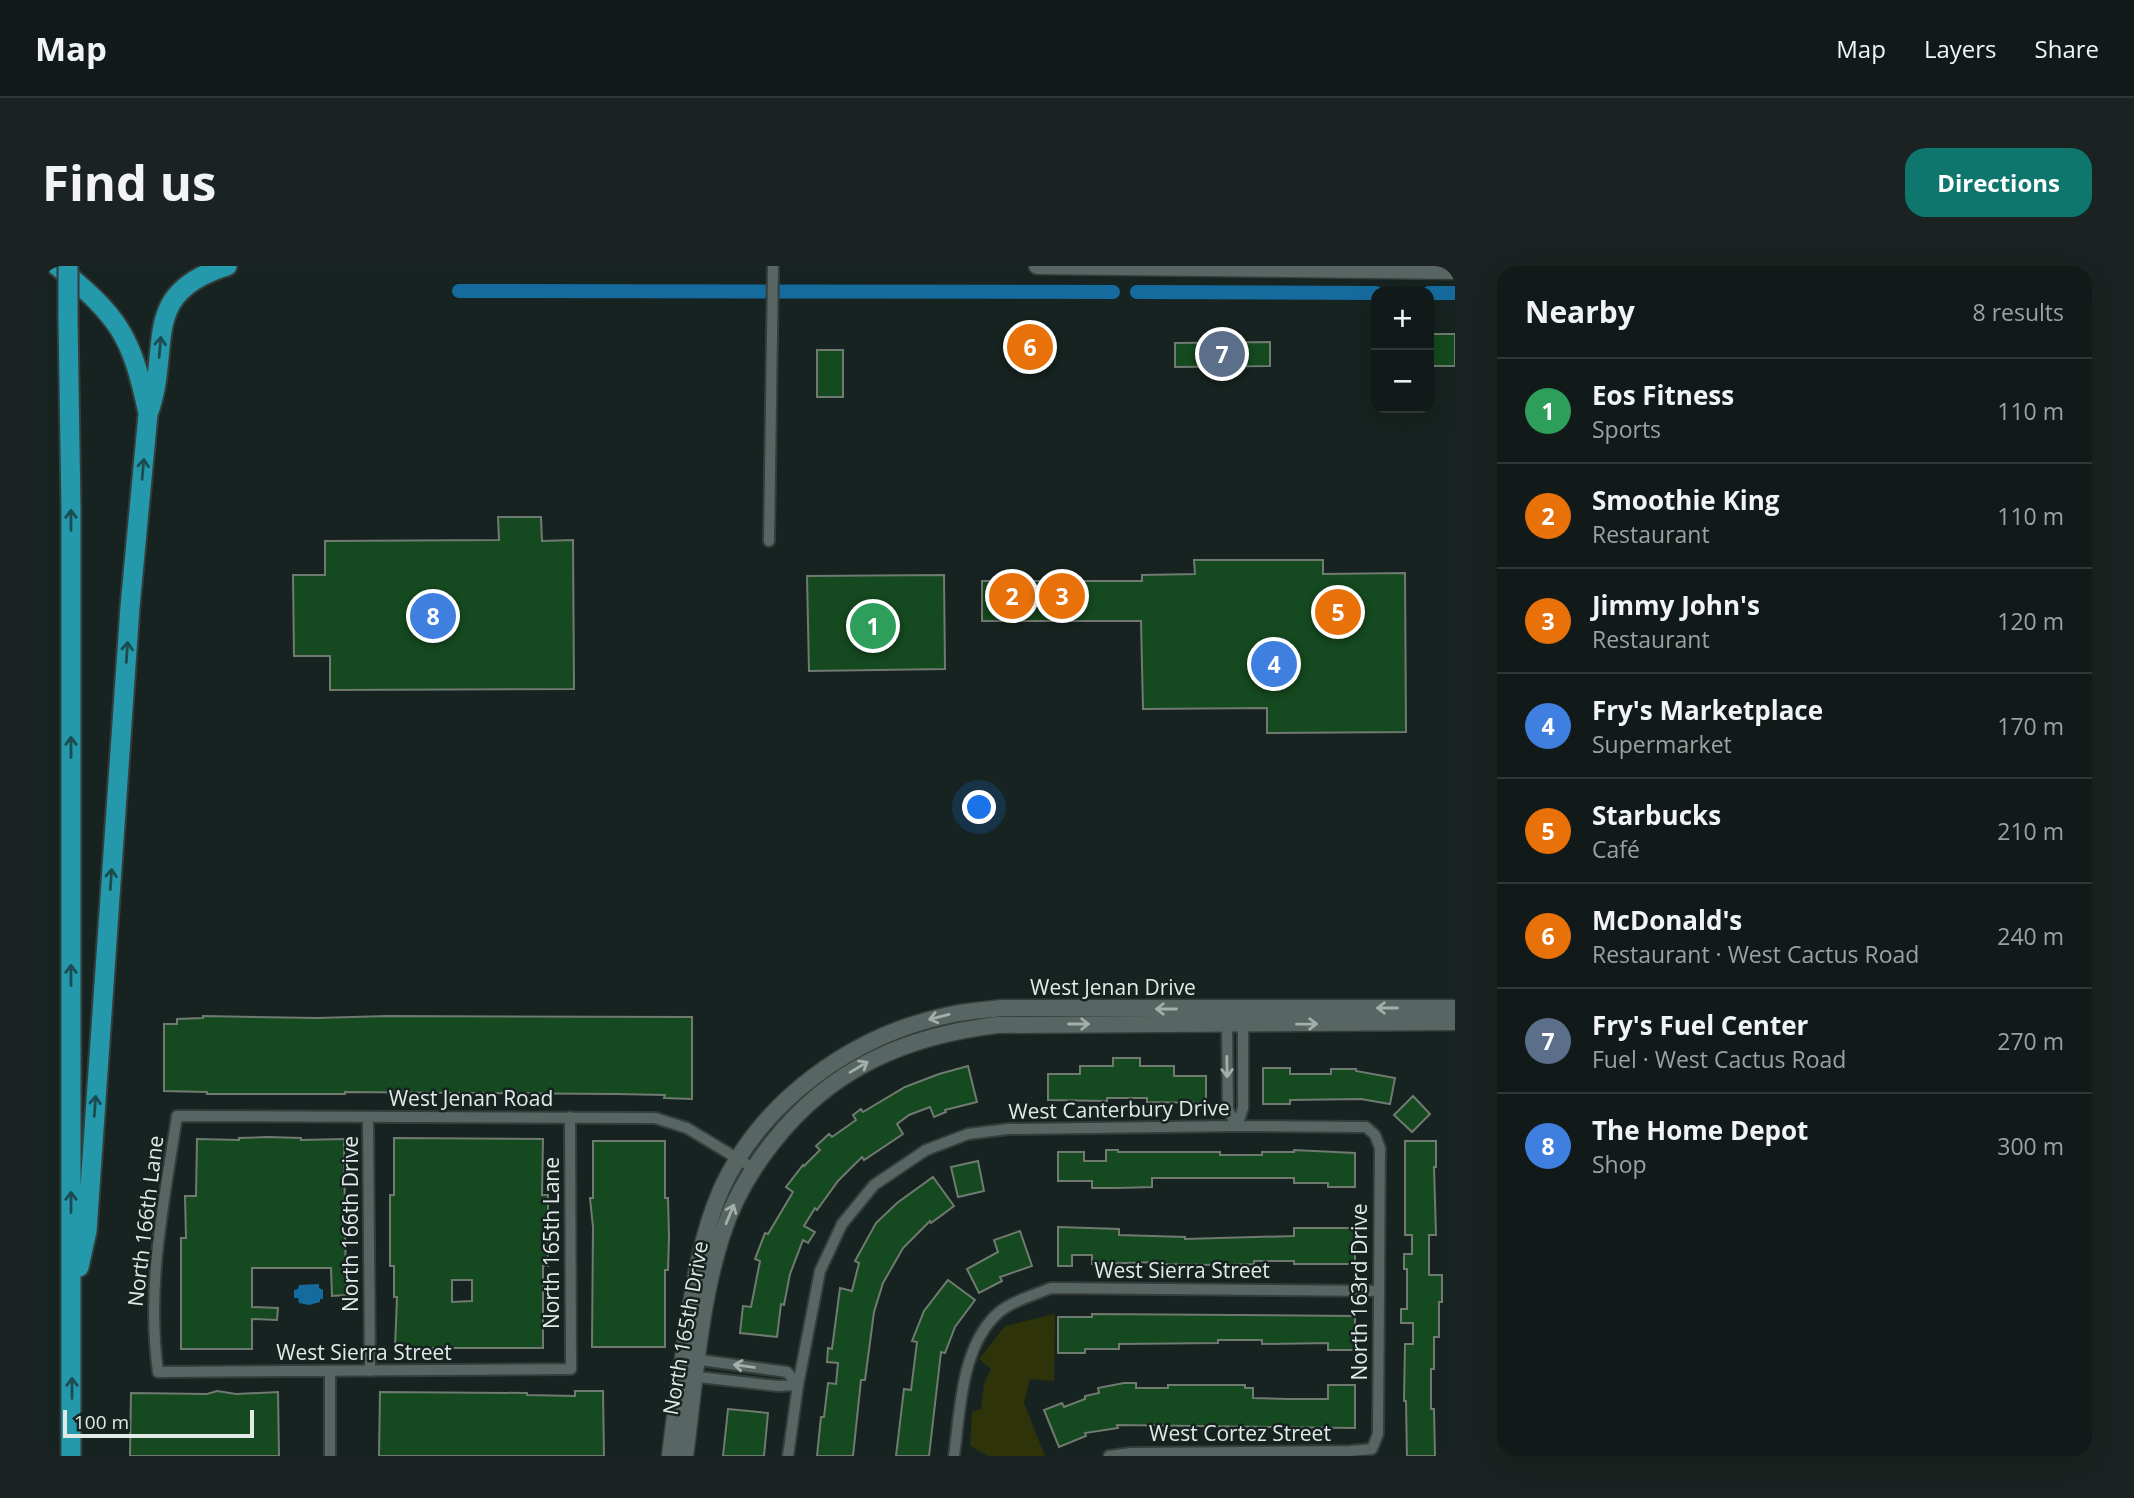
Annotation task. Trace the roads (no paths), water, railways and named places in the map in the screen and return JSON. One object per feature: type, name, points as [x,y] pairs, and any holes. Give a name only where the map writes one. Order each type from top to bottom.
[{"type":"highway","points":[[57,266],[97,300],[124,333],[139,374],[148,414]]},
{"type":"highway","points":[[68,266],[71,552],[71,1456]]},
{"type":"highway","points":[[72,1295],[87,1231],[127,648],[148,414],[156,394],[161,331],[170,303],[195,280],[227,266]]},
{"type":"street","points":[[769,541],[773,266]]},
{"type":"street","points":[[1037,266],[1455,271]]},
{"type":"street","name":"West Jenan Drive","points":[[793,1094],[828,1066],[871,1042],[921,1021],[950,1014],[1002,1008],[1455,1008]]},
{"type":"street","points":[[1234,1009],[1243,1108],[1237,1126]]},
{"type":"street","name":"West Jenan Drive","points":[[804,1107],[862,1064],[905,1045],[956,1030],[998,1025],[1455,1022]]},
{"type":"street","points":[[1235,1024],[1228,1110],[1237,1126]]},
{"type":"street","name":"North 165th Drive","points":[[670,1456],[721,1237],[741,1188],[746,1163],[759,1130],[793,1094]]},
{"type":"street","name":"North 165th Drive","points":[[691,1358],[694,1287],[706,1233],[721,1190],[804,1107]]},
{"type":"street","name":"West Jenan Road","points":[[177,1116],[655,1118],[687,1128],[746,1163]]},
{"type":"street","name":"North 166th Lane","points":[[158,1372],[153,1334],[155,1260],[177,1116]]},
{"type":"street","name":"North 165th Lane","points":[[570,1116],[571,1369]]},
{"type":"street","name":"North 166th Drive","points":[[368,1118],[370,1371]]},
{"type":"street","name":"West Canterbury Drive","points":[[788,1456],[820,1271],[842,1224],[874,1185],[926,1150],[968,1134],[1008,1129],[1366,1126],[1375,1135]]},
{"type":"street","name":"North 163rd Drive","points":[[1372,1449],[1378,1434],[1380,1148],[1375,1135]]},
{"type":"street","name":"West Sierra Street","points":[[954,1456],[967,1364],[994,1317],[1015,1302],[1051,1288],[1378,1291]]},
{"type":"street","points":[[691,1358],[788,1372],[799,1385]]},
{"type":"street","name":"West Sierra Street","points":[[158,1372],[571,1369]]},
{"type":"street","points":[[330,1371],[330,1456]]},
{"type":"street","points":[[688,1376],[778,1387],[799,1385]]},
{"type":"street","name":"North 165th Drive","points":[[685,1456],[688,1376]]},
{"type":"street","name":"West Cortez Street","points":[[1109,1456],[1131,1452],[1372,1449]]},
{"type":"water","points":[[319,1284],[319,1288],[323,1290],[323,1299],[320,1299],[320,1302],[309,1305],[299,1303],[298,1298],[294,1298],[294,1290],[298,1289],[299,1285]]},
{"type":"waterway","points":[[459,291],[1113,292]]},
{"type":"waterway","points":[[1137,292],[1371,293]]},
{"type":"waterway","points":[[1434,293],[1455,293]]},
{"type":"place","name":"McDonald's","points":[[1030,347]]},
{"type":"place","name":"Fry's Fuel Center","points":[[1222,354]]},
{"type":"place","name":"Smoothie King","points":[[1012,596]]},
{"type":"place","name":"Jimmy John's","points":[[1062,596]]},
{"type":"place","name":"Starbucks","points":[[1338,612]]},
{"type":"place","name":"The Home Depot","points":[[433,616]]},
{"type":"place","name":"Eos Fitness","points":[[873,626]]},
{"type":"place","name":"Fry's Marketplace","points":[[1274,664]]}]
